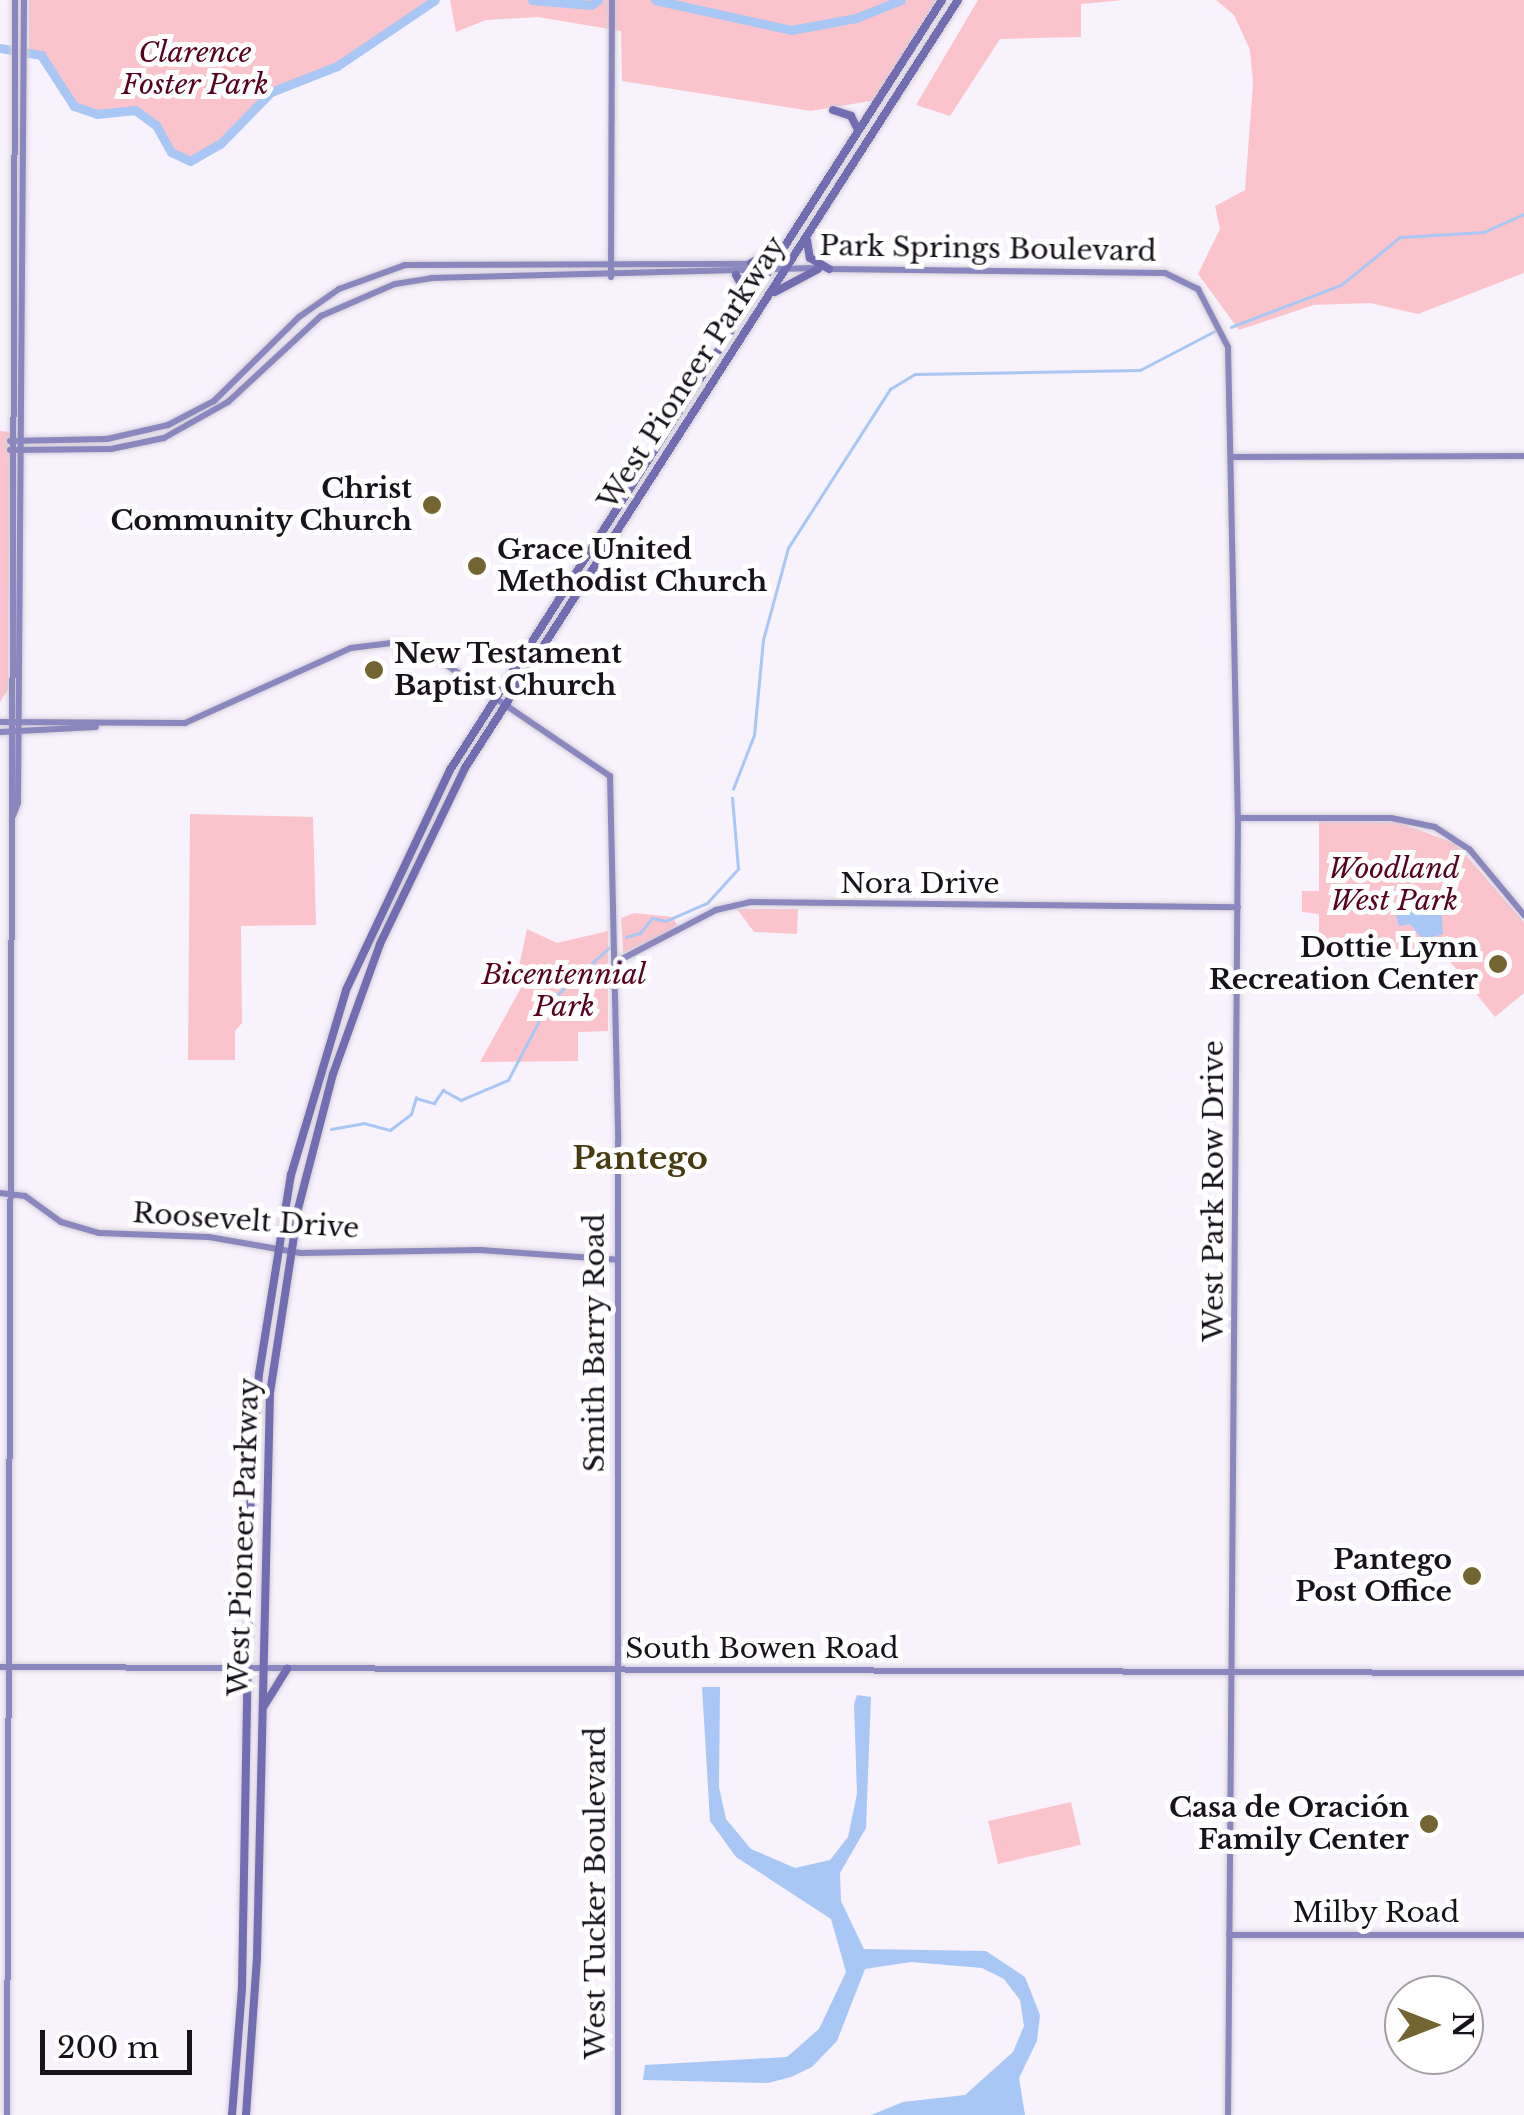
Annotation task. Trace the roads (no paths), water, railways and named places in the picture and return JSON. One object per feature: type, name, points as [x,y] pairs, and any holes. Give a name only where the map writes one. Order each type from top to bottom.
[{"type":"main road","points":[[13,816],[4,722],[15,0]]},
{"type":"main road","points":[[8,2115],[4,2082],[11,1667],[13,816],[19,732],[24,0]]},
{"type":"main road","points":[[611,278],[612,0]]},
{"type":"main road","name":"West Pioneer Parkway","points":[[232,2115],[246,1820],[252,1466],[276,1248],[300,1140],[351,976],[427,814],[494,696],[942,0]]},
{"type":"main road","name":"West Pioneer Parkway","points":[[246,2115],[259,1823],[264,1458],[290,1251],[320,1116],[380,944],[465,768],[958,1]]},
{"type":"main road","points":[[833,110],[852,116],[858,131]]},
{"type":"main road","points":[[808,235],[810,258],[829,269]]},
{"type":"main road","points":[[752,263],[788,241]]},
{"type":"main road","name":"Park Springs Boulevard","points":[[20,446],[107,439],[168,426],[214,401],[322,300],[386,270],[438,260],[773,263],[786,268]]},
{"type":"main road","points":[[522,261],[523,278]]},
{"type":"main road","points":[[690,262],[690,276]]},
{"type":"main road","points":[[767,297],[818,268]]},
{"type":"main road","name":"Park Springs Boulevard","points":[[10,446],[119,448],[176,433],[228,402],[321,316],[376,290],[431,278],[736,275],[818,268],[1151,271],[1187,281]]},
{"type":"main road","points":[[376,290],[386,270]]},
{"type":"main road","points":[[736,275],[750,300]]},
{"type":"main road","name":"West Park Row Drive","points":[[1187,281],[1210,303],[1228,346],[1235,457],[1238,906],[1228,2115]]},
{"type":"main road","points":[[1235,457],[1524,456]]},
{"type":"main road","name":"Smith Barry Road","points":[[96,726],[194,720],[351,648],[410,644],[610,776],[616,962],[618,1671]]},
{"type":"main road","points":[[4,722],[96,726]]},
{"type":"main road","points":[[4,732],[96,726]]},
{"type":"main road","points":[[1238,818],[1402,818],[1436,827],[1470,850],[1524,915]]},
{"type":"main road","name":"Nora Drive","points":[[616,962],[716,910],[750,902],[1238,906]]},
{"type":"main road","name":"Roosevelt Drive","points":[[0,1193],[12,1193],[80,1229],[290,1251],[480,1250],[618,1260]]},
{"type":"main road","points":[[230,1669],[248,1638]]},
{"type":"main road","name":"South Bowen Road","points":[[0,1667],[1524,1673]]},
{"type":"main road","points":[[261,1715],[272,1684],[287,1669]]},
{"type":"main road","name":"West Tucker Boulevard","points":[[618,1671],[618,2115]]},
{"type":"main road","points":[[246,1820],[259,1823]]},
{"type":"main road","name":"Milby Road","points":[[1229,1935],[1524,1935]]},
{"type":"water","points":[[1434,897],[1441,904],[1443,934],[1423,940],[1410,924],[1399,926],[1396,915],[1404,914],[1405,899],[1415,904]]},
{"type":"water","points":[[702,1687],[720,1687],[719,1787],[726,1819],[751,1849],[795,1868],[830,1860],[848,1837],[857,1794],[854,1704],[857,1695],[871,1697],[866,1828],[840,1873],[841,1901],[864,1949],[986,1951],[1025,1977],[1040,2015],[1037,2041],[1019,2078],[1025,2115],[871,2115],[903,2102],[965,2095],[1013,2052],[1024,2026],[1020,2000],[1004,1979],[982,1968],[911,1962],[865,1969],[837,2041],[812,2067],[791,2077],[768,2083],[643,2080],[645,2065],[787,2057],[819,2029],[846,1972],[831,1919],[736,1857],[710,1821]]},
{"type":"waterway","points":[[0,48],[41,55],[74,106],[97,114],[135,110],[156,125],[171,152],[190,161],[220,144],[271,92],[337,66],[435,0]]},
{"type":"waterway","points":[[532,0],[591,5],[598,0]]},
{"type":"waterway","points":[[655,0],[791,30],[856,18],[901,0]]},
{"type":"waterway","points":[[1231,327],[1341,285],[1400,237],[1484,232],[1524,214]]},
{"type":"waterway","points":[[733,789],[754,735],[763,640],[788,548],[890,389],[915,374],[1140,370],[1215,331]]},
{"type":"waterway","points":[[626,937],[640,933],[652,918],[666,921],[707,903],[738,869],[732,798]]},
{"type":"waterway","points":[[331,1129],[364,1123],[390,1130],[411,1114],[416,1098],[434,1103],[443,1090],[461,1100],[508,1080],[549,1002],[612,945]]},
{"type":"place","name":"Christ Community Church","points":[[432,505]]},
{"type":"place","name":"Grace United Methodist Church","points":[[477,566]]},
{"type":"place","name":"New Testament Baptist Church","points":[[374,670]]},
{"type":"place","name":"Dottie Lynn Recreation Center","points":[[1498,964]]},
{"type":"place","name":"Pantego Post Office","points":[[1472,1576]]},
{"type":"place","name":"Casa de Oración Family Center","points":[[1429,1824]]},
{"type":"district","name":"Pantego","points":[[640,1158]]},
{"type":"park label","name":"Clarence Foster Park","points":[[195,69]]},
{"type":"park label","name":"Woodland West Park","points":[[1394,885]]},
{"type":"park label","name":"Bicentennial Park","points":[[564,991]]}]
